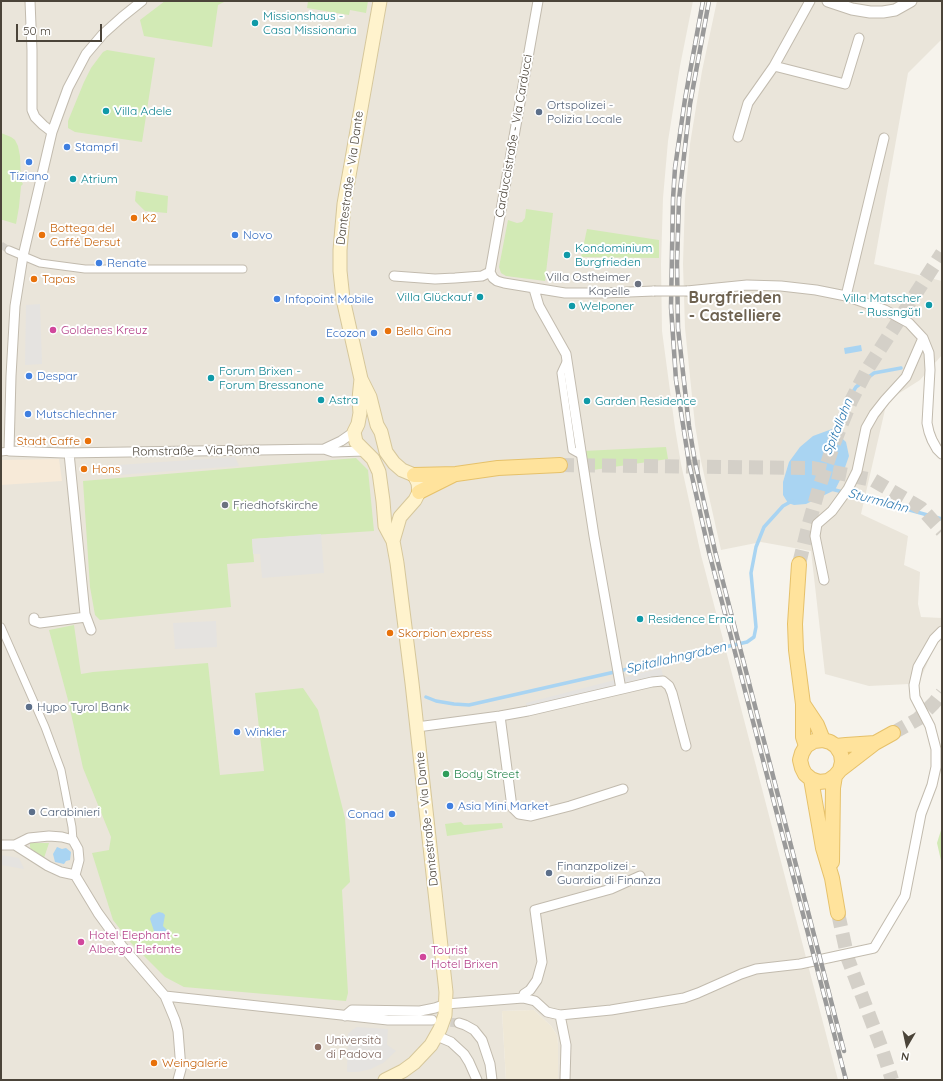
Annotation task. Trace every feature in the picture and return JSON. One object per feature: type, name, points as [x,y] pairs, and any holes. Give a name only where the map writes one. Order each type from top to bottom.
[{"type":"main road","name":"Dantestraße - Via Dante","points":[[380,1],[344,204],[340,250],[340,271],[343,299],[361,379],[370,396],[377,425],[381,432],[386,452],[394,463],[408,472],[418,484],[419,492],[415,500],[400,517],[393,541]]},
{"type":"main road","name":"Dantestraße - Via Dante","points":[[361,379],[359,399],[360,413],[356,428],[356,442],[373,459],[379,472],[385,526],[393,541],[397,563],[417,727],[444,970],[446,1004],[444,1020],[431,1045],[414,1063],[403,1071],[385,1080]]},
{"type":"main road","points":[[356,428],[368,422],[377,425]]},
{"type":"main road","points":[[381,487],[386,475],[395,471],[456,474],[498,468],[560,464]]},
{"type":"main road","points":[[419,492],[456,474]]},
{"type":"main road","points":[[383,501],[390,506],[400,508],[408,507]]},
{"type":"main road","points":[[799,564],[795,624],[796,650],[803,704],[803,737],[806,746]]},
{"type":"main road","points":[[803,704],[817,725],[823,740]]},
{"type":"main road","points":[[832,878],[833,788],[838,773],[842,762],[841,754],[836,746],[823,740],[806,746],[802,753],[800,760],[805,774],[811,779],[820,782],[828,781],[838,773],[875,743],[893,733]]},
{"type":"main road","points":[[836,746],[875,743]]},
{"type":"main road","points":[[811,779],[838,913]]},
{"type":"street","points":[[30,1],[32,110],[39,121],[52,132]]},
{"type":"street","points":[[5,452],[15,306],[23,256],[52,132],[68,88],[86,54],[103,34],[142,1]]},
{"type":"street","name":"Carduccistraße - Via Carducci","points":[[490,272],[538,1]]},
{"type":"street","points":[[738,137],[748,103],[774,66],[810,1]]},
{"type":"street","points":[[828,1],[852,9],[870,12],[883,12],[895,10],[911,1]]},
{"type":"street","points":[[774,66],[845,84],[859,38]]},
{"type":"street","points":[[846,296],[884,138]]},
{"type":"street","points":[[9,250],[40,263],[84,269],[243,269]]},
{"type":"street","points":[[394,276],[435,279],[482,276],[490,272],[493,278],[497,281],[534,289],[565,293],[687,291],[747,285],[781,286],[816,290],[846,296],[885,310],[909,323],[923,338],[929,353],[930,370],[927,423],[929,432],[937,448],[942,454]]},
{"type":"street","points":[[534,289],[539,306],[566,354],[579,443],[621,689]]},
{"type":"street","points":[[824,580],[815,536],[817,524],[832,511],[846,492],[857,471],[866,428],[874,414],[906,377],[923,338]]},
{"type":"street","points":[[567,360],[561,374],[572,450],[581,455]]},
{"type":"street","name":"Romstraße - Via Roma","points":[[324,449],[341,441],[356,428]]},
{"type":"street","name":"Romstraße - Via Roma","points":[[5,452],[69,453],[324,449],[333,452],[366,451]]},
{"type":"street","points":[[69,453],[77,542],[86,617],[91,630]]},
{"type":"street","points":[[34,618],[34,622],[40,623],[86,617]]},
{"type":"street","points":[[1,627],[45,727],[61,770],[72,826],[73,840],[78,849],[79,860],[75,875],[98,913],[122,946],[165,996],[178,1031],[181,1069],[178,1080]]},
{"type":"street","points":[[345,1016],[352,1010],[420,1011],[446,1004],[523,998],[535,1001],[547,1012],[560,1015],[612,1010],[684,998],[756,969],[800,964],[874,948],[905,896],[921,814],[932,785],[936,767],[936,749],[930,726],[915,697],[914,685],[918,667],[934,639],[942,631]]},
{"type":"street","points":[[417,727],[528,711],[652,682],[663,681],[669,686],[686,746]]},
{"type":"street","points":[[500,716],[512,807],[519,814],[531,816],[570,806],[623,789]]},
{"type":"street","points":[[1,845],[14,845],[29,838],[49,836],[73,840]]},
{"type":"street","points":[[14,845],[48,866],[61,872],[75,875]]},
{"type":"street","points":[[523,998],[524,994],[530,990],[537,980],[542,962],[535,910],[611,889],[640,876]]},
{"type":"street","points":[[165,996],[388,1020],[432,1020]]},
{"type":"street","points":[[560,1015],[566,1045],[565,1080]]},
{"type":"street","points":[[459,1023],[474,1030],[482,1040],[490,1064],[492,1080]]},
{"type":"street","points":[[437,1036],[451,1042],[464,1054],[477,1080]]},
{"type":"shaded area","points":[[1,1],[693,1],[680,66],[668,141],[663,198],[661,264],[662,331],[675,428],[681,464],[701,555],[838,1080],[558,1080],[557,1035],[551,1026],[534,1010],[502,1011],[506,1080],[1,1080]]},
{"type":"shaded area","points":[[717,1],[942,1],[942,39],[908,73],[874,264],[942,281],[942,355],[920,380],[887,401],[861,514],[908,536],[904,565],[920,572],[918,604],[921,617],[942,618],[942,630],[919,682],[869,686],[825,674],[811,551],[761,542],[721,550],[701,461],[695,425],[685,328],[683,264],[685,199],[690,144],[702,71]]},
{"type":"shaded area","name":"Goldenes Kreuz","points":[[40,304],[42,364],[25,365],[26,305]]},
{"type":"shaded area","points":[[235,457],[239,466],[118,475],[118,465]]},
{"type":"shaded area","points":[[59,459],[62,481],[1,485],[1,460]]},
{"type":"shaded area","points":[[321,534],[324,573],[262,578],[260,554],[253,554],[252,539]]},
{"type":"shaded area","points":[[216,621],[217,647],[175,649],[173,623]]},
{"type":"shaded area","points":[[661,668],[663,675],[652,682],[528,711],[526,703]]},
{"type":"shaded area","points":[[1,855],[19,858],[24,869],[1,865]]},
{"type":"shaded area","points":[[534,1010],[551,1026],[557,1035],[558,1080],[506,1080],[502,1011]]},
{"type":"shaded area","points":[[357,1027],[388,1029],[387,1045],[396,1051],[383,1063],[371,1069],[358,1072],[347,1072],[348,1034]]},
{"type":"green space","points":[[165,1],[226,1],[218,5],[212,47],[144,36],[140,20]]},
{"type":"green space","points":[[308,1],[368,1],[366,13],[350,10],[349,15],[307,8]]},
{"type":"green space","points":[[107,50],[155,58],[142,142],[75,132],[68,128],[68,121],[91,68],[103,52]]},
{"type":"green space","points":[[1,133],[15,140],[20,156],[21,181],[23,184],[21,186],[16,224],[1,220]]},
{"type":"green space","points":[[136,191],[168,196],[167,213],[145,211],[135,201]]},
{"type":"green space","points":[[526,209],[553,213],[545,281],[506,276],[501,273],[499,267],[508,220],[517,223],[522,222],[525,218]]},
{"type":"green space","points":[[587,229],[659,240],[659,258],[581,257]]},
{"type":"green space","points":[[666,447],[668,459],[586,471],[583,451]]},
{"type":"green space","points":[[356,458],[368,470],[374,531],[252,539],[254,562],[227,564],[231,607],[100,620],[95,615],[90,587],[83,481]]},
{"type":"green space","points":[[74,625],[81,674],[208,663],[220,775],[264,771],[255,693],[303,688],[318,710],[345,818],[350,882],[342,890],[348,993],[346,1001],[184,987],[165,977],[131,943],[113,920],[92,853],[109,850],[111,837],[83,768],[68,700],[49,630]]},
{"type":"green space","points":[[461,822],[464,825],[502,823],[503,828],[447,836],[445,824]]},
{"type":"green space","points":[[942,827],[942,865],[937,843]]},
{"type":"green space","points":[[30,843],[49,843],[44,858],[31,849]]},
{"type":"water","points":[[861,345],[862,351],[845,354],[844,348]]},
{"type":"water","points":[[832,429],[846,442],[849,456],[835,490],[806,504],[794,505],[788,503],[783,495],[783,482],[789,462],[800,447],[813,436]]},
{"type":"water","points":[[57,847],[62,849],[66,848],[71,852],[70,860],[66,861],[64,864],[55,862],[53,854]]},
{"type":"water","points":[[159,912],[165,915],[163,926],[169,932],[168,936],[162,939],[156,937],[150,919],[152,915]]},
{"type":"waterway","name":"Spitallahn","points":[[834,436],[843,408],[856,387],[874,373],[901,368]]},
{"type":"waterway","name":"Sturmlahn","points":[[831,489],[942,519]]},
{"type":"waterway","name":"Spitallahngraben","points":[[426,697],[436,701],[469,705],[747,642],[754,637],[756,627],[751,573],[756,547],[764,527],[783,506],[792,501]]},
{"type":"tunnel","points":[[1,245],[9,250]]},
{"type":"tunnel","points":[[799,564],[819,488],[834,443],[851,401],[868,368],[942,253]]},
{"type":"tunnel","points":[[560,465],[813,468],[873,480],[921,508],[942,531]]},
{"type":"tunnel","points":[[893,733],[918,719],[942,693]]},
{"type":"tunnel","points":[[838,913],[848,959],[892,1080]]},
{"type":"tunnel","points":[[437,1021],[459,1023]]},
{"type":"railway","points":[[703,1],[685,99],[675,168],[671,307],[676,380],[689,463],[709,552],[846,1080]]},
{"type":"railway","points":[[709,1],[690,104],[679,199],[677,264],[678,328],[689,426],[695,462],[715,551],[844,1051]]},
{"type":"place","name":"Missionshaus - Casa Missionaria","points":[[255,23]]},
{"type":"place","name":"Villa Adele","points":[[106,111]]},
{"type":"place","name":"Ortspolizei - Polizia Locale","points":[[539,112]]},
{"type":"place","name":"Stampfl","points":[[67,147]]},
{"type":"place","name":"Tiziano","points":[[29,162]]},
{"type":"place","name":"Atrium","points":[[73,179]]},
{"type":"place","name":"K2","points":[[134,218]]},
{"type":"place","name":"Bottega del Caffé Dersut","points":[[42,235]]},
{"type":"place","name":"Novo","points":[[235,235]]},
{"type":"place","name":"Kondominium Burgfrieden","points":[[567,255]]},
{"type":"place","name":"Renate","points":[[99,263]]},
{"type":"place","name":"Tapas","points":[[34,279]]},
{"type":"place","name":"Villa Ostheimer Kapelle","points":[[638,284]]},
{"type":"place","name":"Villa Glückauf","points":[[480,297]]},
{"type":"place","name":"Infopoint Mobile","points":[[277,299]]},
{"type":"place","name":"Villa Matscher - Russngütl","points":[[929,305]]},
{"type":"place","name":"Welponer","points":[[572,306]]},
{"type":"place","name":"Goldenes Kreuz","points":[[53,330]]},
{"type":"place","name":"Bella Cina","points":[[388,331]]},
{"type":"place","name":"Ecozon","points":[[374,333]]},
{"type":"place","name":"Despar","points":[[29,376]]},
{"type":"place","name":"Forum Brixen - Forum Bressanone","points":[[211,378]]},
{"type":"place","name":"Astra","points":[[321,400]]},
{"type":"place","name":"Garden Residence","points":[[587,401]]},
{"type":"place","name":"Mutschlechner","points":[[28,414]]},
{"type":"place","name":"Stadt Caffe","points":[[88,441]]},
{"type":"place","name":"Hons","points":[[84,469]]},
{"type":"place","name":"Friedhofskirche","points":[[225,505]]},
{"type":"place","name":"Residence Erna","points":[[640,619]]},
{"type":"place","name":"Skorpion express","points":[[390,633]]},
{"type":"place","name":"Hypo Tyrol Bank","points":[[29,707]]},
{"type":"place","name":"Winkler","points":[[237,732]]},
{"type":"place","name":"Body Street","points":[[446,774]]},
{"type":"place","name":"Asia Mini Market","points":[[450,806]]},
{"type":"place","name":"Carabinieri","points":[[32,812]]},
{"type":"place","name":"Conad","points":[[392,814]]},
{"type":"place","name":"Finanzpolizei - Guardia di Finanza","points":[[549,873]]},
{"type":"place","name":"Hotel Elephant - Albergo Elefante","points":[[81,942]]},
{"type":"place","name":"Tourist Hotel Brixen","points":[[423,957]]},
{"type":"place","name":"Università di Padova","points":[[318,1047]]},
{"type":"place","name":"Weingalerie","points":[[154,1063]]},
{"type":"district","name":"Burgfrieden - Castelliere","points":[[735,307]]}]
